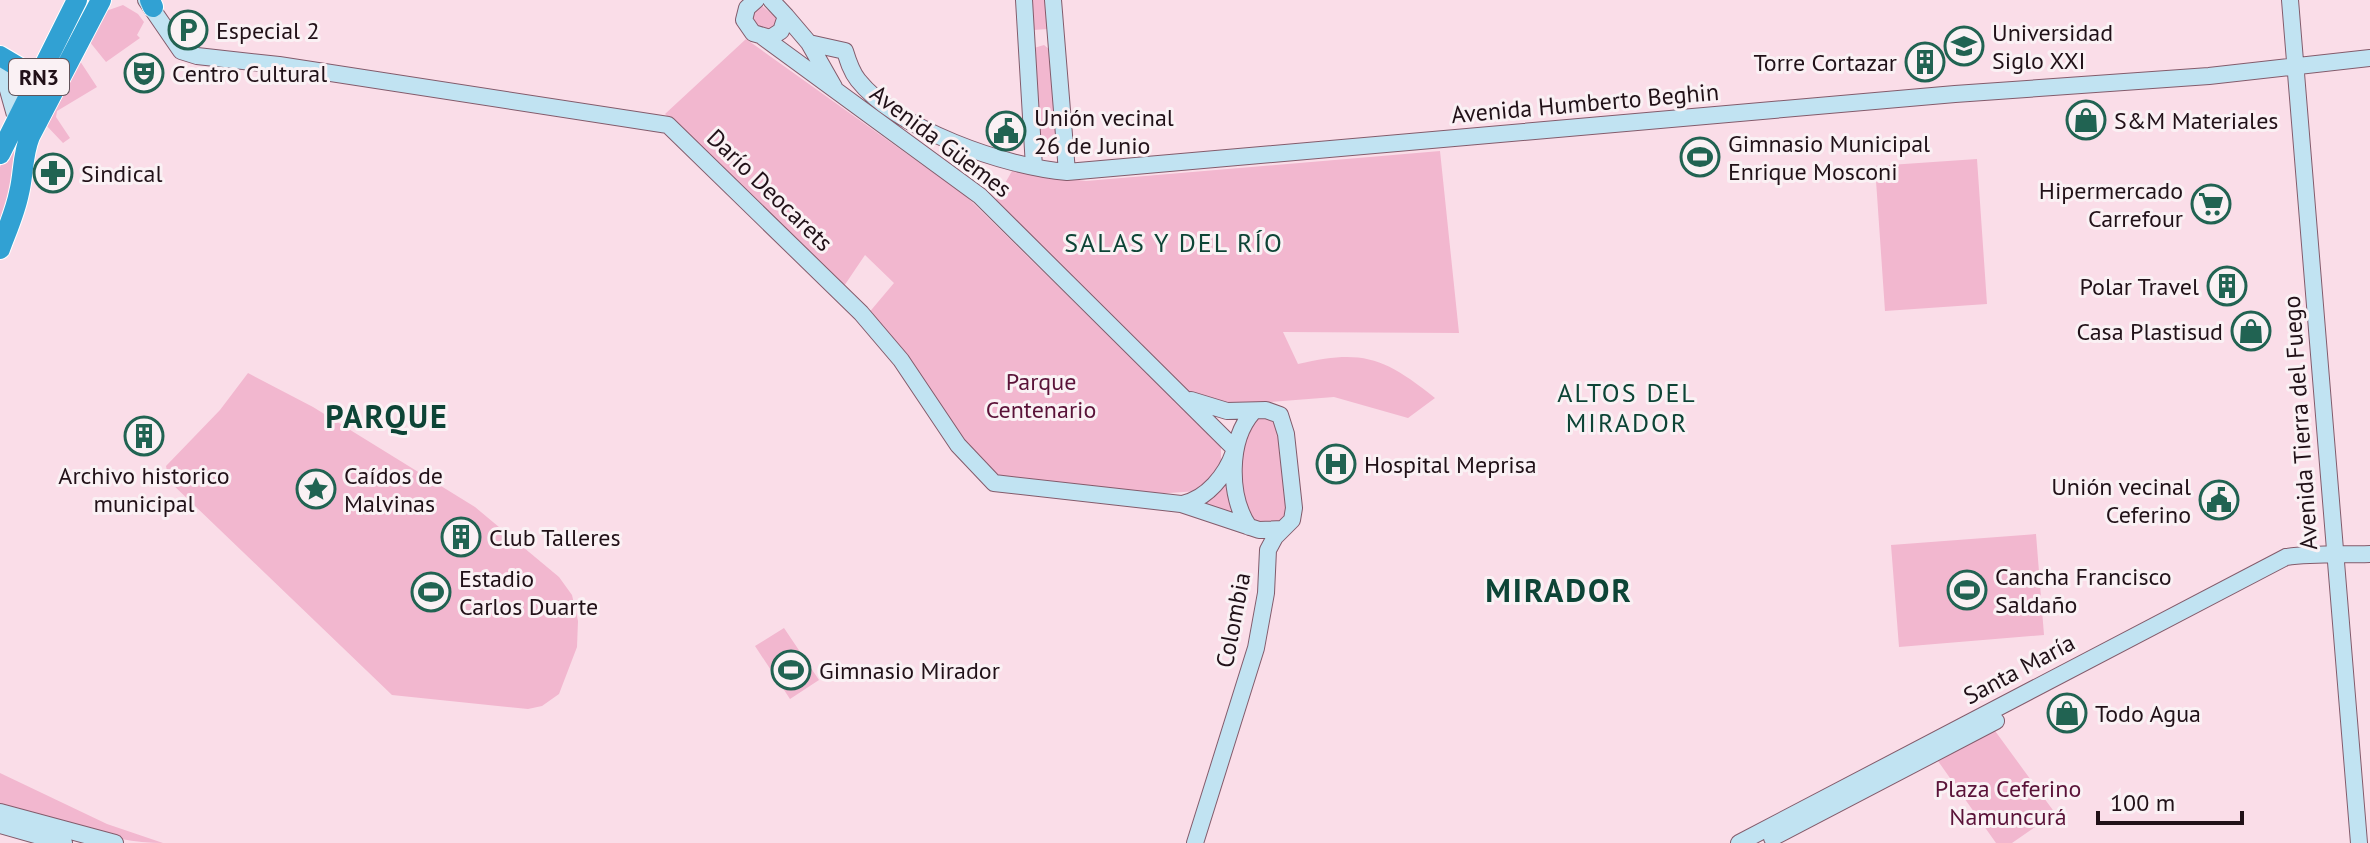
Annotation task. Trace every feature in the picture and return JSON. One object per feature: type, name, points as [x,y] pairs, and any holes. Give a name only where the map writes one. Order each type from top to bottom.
[{"type":"highway","name":"RN3","points":[[0,154],[77,0]]},
{"type":"highway","name":"RN3","points":[[0,249],[21,189],[22,155],[99,5]]},
{"type":"highway","points":[[0,56],[27,72],[44,67]]},
{"type":"street","points":[[756,0],[747,8],[744,20],[750,30],[763,37],[770,38],[781,31],[786,9]]},
{"type":"street","name":"Avenida Güemes","points":[[771,0],[786,9],[817,48],[836,92]]},
{"type":"street","points":[[1024,0],[1034,167]]},
{"type":"street","points":[[1053,0],[1067,172]]},
{"type":"street","name":"Avenida Tierra del Fuego","points":[[2290,0],[2331,514],[2330,555],[2359,843]]},
{"type":"street","name":"Darío Deocarets","points":[[147,2],[181,51],[197,56],[279,65],[668,125],[861,313],[901,360],[958,445],[994,483],[1181,504],[1269,532],[1283,529]]},
{"type":"street","name":"Avenida Güemes","points":[[763,37],[980,196],[1235,449]]},
{"type":"street","points":[[786,55],[817,48]]},
{"type":"street","name":"Avenida Humberto Beghin","points":[[817,48],[845,51],[858,81],[892,109],[957,143],[1034,167],[1067,172],[1955,94],[2115,83],[2370,58]]},
{"type":"street","points":[[0,62],[22,155]]},
{"type":"street","points":[[1186,398],[1215,409],[1253,412]]},
{"type":"street","name":"Colombia","points":[[1195,843],[1256,648],[1266,593],[1268,550],[1292,520],[1294,508],[1285,427],[1275,411],[1253,412]]},
{"type":"street","points":[[1181,504],[1210,489],[1230,463],[1241,428],[1253,412]]},
{"type":"street","points":[[1235,449],[1239,510],[1249,527]]},
{"type":"street","points":[[2286,557],[2314,542],[2331,514]]},
{"type":"street","name":"Santa María","points":[[1739,843],[2286,557],[2314,552],[2330,555]]},
{"type":"street","name":"Santa María","points":[[1762,843],[2284,565],[2330,555],[2370,554]]},
{"type":"street","points":[[0,812],[115,843]]},
{"type":"street","points":[[0,825],[64,843]]},
{"type":"green space","points":[[1028,0],[1048,0],[1048,29],[1033,30]]},
{"type":"green space","points":[[123,5],[138,14],[144,22],[137,35],[140,38],[106,62],[89,41],[106,11]]},
{"type":"green space","points":[[761,5],[777,18],[772,30],[755,30],[751,13]]},
{"type":"green space","name":"Parque Centenario","points":[[746,39],[966,196],[1221,446],[1221,466],[1198,491],[1141,495],[990,474],[867,315],[894,283],[865,255],[842,289],[665,114]]},
{"type":"green space","points":[[1044,45],[1050,50],[1058,151],[1048,156],[1041,149],[1034,48]]},
{"type":"green space","points":[[78,58],[97,87],[57,111],[56,117],[70,138],[63,143],[44,123]]},
{"type":"green space","points":[[14,139],[15,182],[0,230],[0,167]]},
{"type":"green space","points":[[1440,151],[1459,333],[1283,332],[1298,364],[1339,357],[1371,360],[1401,373],[1435,398],[1408,418],[1334,397],[1231,405],[1188,391],[995,201],[1012,171],[1086,181]]},
{"type":"green space","points":[[1977,159],[1987,304],[1885,311],[1875,166]]},
{"type":"green space","points":[[248,373],[313,407],[475,507],[559,577],[572,595],[578,621],[577,647],[559,694],[542,706],[528,709],[392,695],[169,481],[166,466],[220,410]]},
{"type":"green space","points":[[1275,411],[1292,520],[1259,530],[1237,494],[1245,420]]},
{"type":"green space","points":[[1229,481],[1231,514],[1204,505]]},
{"type":"green space","name":"Cancha Francisco Saldaño","points":[[2036,534],[2044,635],[1899,647],[1891,545]]},
{"type":"green space","name":"Gimnasio Mirador","points":[[784,628],[819,680],[790,699],[755,646]]},
{"type":"green space","name":"Plaza Ceferino Namuncurá","points":[[1990,724],[2055,813],[2012,843],[1996,843],[1933,754]]},
{"type":"green space","points":[[0,773],[107,824],[163,843],[101,835],[0,804]]},
{"type":"place","name":"Especial 2","points":[[188,30]]},
{"type":"place","name":"Universidad Siglo XXI","points":[[1964,46]]},
{"type":"place","name":"Torre Cortazar","points":[[1925,62]]},
{"type":"place","name":"Centro Cultural","points":[[144,73]]},
{"type":"place","name":"S&M Materiales","points":[[2086,120]]},
{"type":"place","name":"Unión vecinal 26 de Junio","points":[[1006,131]]},
{"type":"place","name":"Gimnasio Municipal Enrique Mosconi","points":[[1700,157]]},
{"type":"place","name":"Sindical","points":[[53,173]]},
{"type":"place","name":"Hipermercado Carrefour","points":[[2211,204]]},
{"type":"place","name":"Polar Travel","points":[[2227,286]]},
{"type":"place","name":"Casa Plastisud","points":[[2251,331]]},
{"type":"place","name":"Archivo historico municipal","points":[[144,436]]},
{"type":"place","name":"Hospital Meprisa","points":[[1336,464]]},
{"type":"place","name":"Caídos de Malvinas","points":[[316,489]]},
{"type":"place","name":"Unión vecinal Ceferino","points":[[2219,500]]},
{"type":"place","name":"Club Talleres","points":[[461,537]]},
{"type":"place","name":"Cancha Francisco Saldaño","points":[[1967,590]]},
{"type":"place","name":"Estadio Carlos Duarte","points":[[431,592]]},
{"type":"place","name":"Gimnasio Mirador","points":[[791,670]]},
{"type":"place","name":"Todo Agua","points":[[2067,713]]},
{"type":"district","name":"SALAS Y DEL RÍO","points":[[1174,242]]},
{"type":"district","name":"ALTOS DEL MIRADOR","points":[[1627,407]]},
{"type":"district","name":"PARQUE","points":[[387,416]]},
{"type":"district","name":"MIRADOR","points":[[1559,590]]}]
